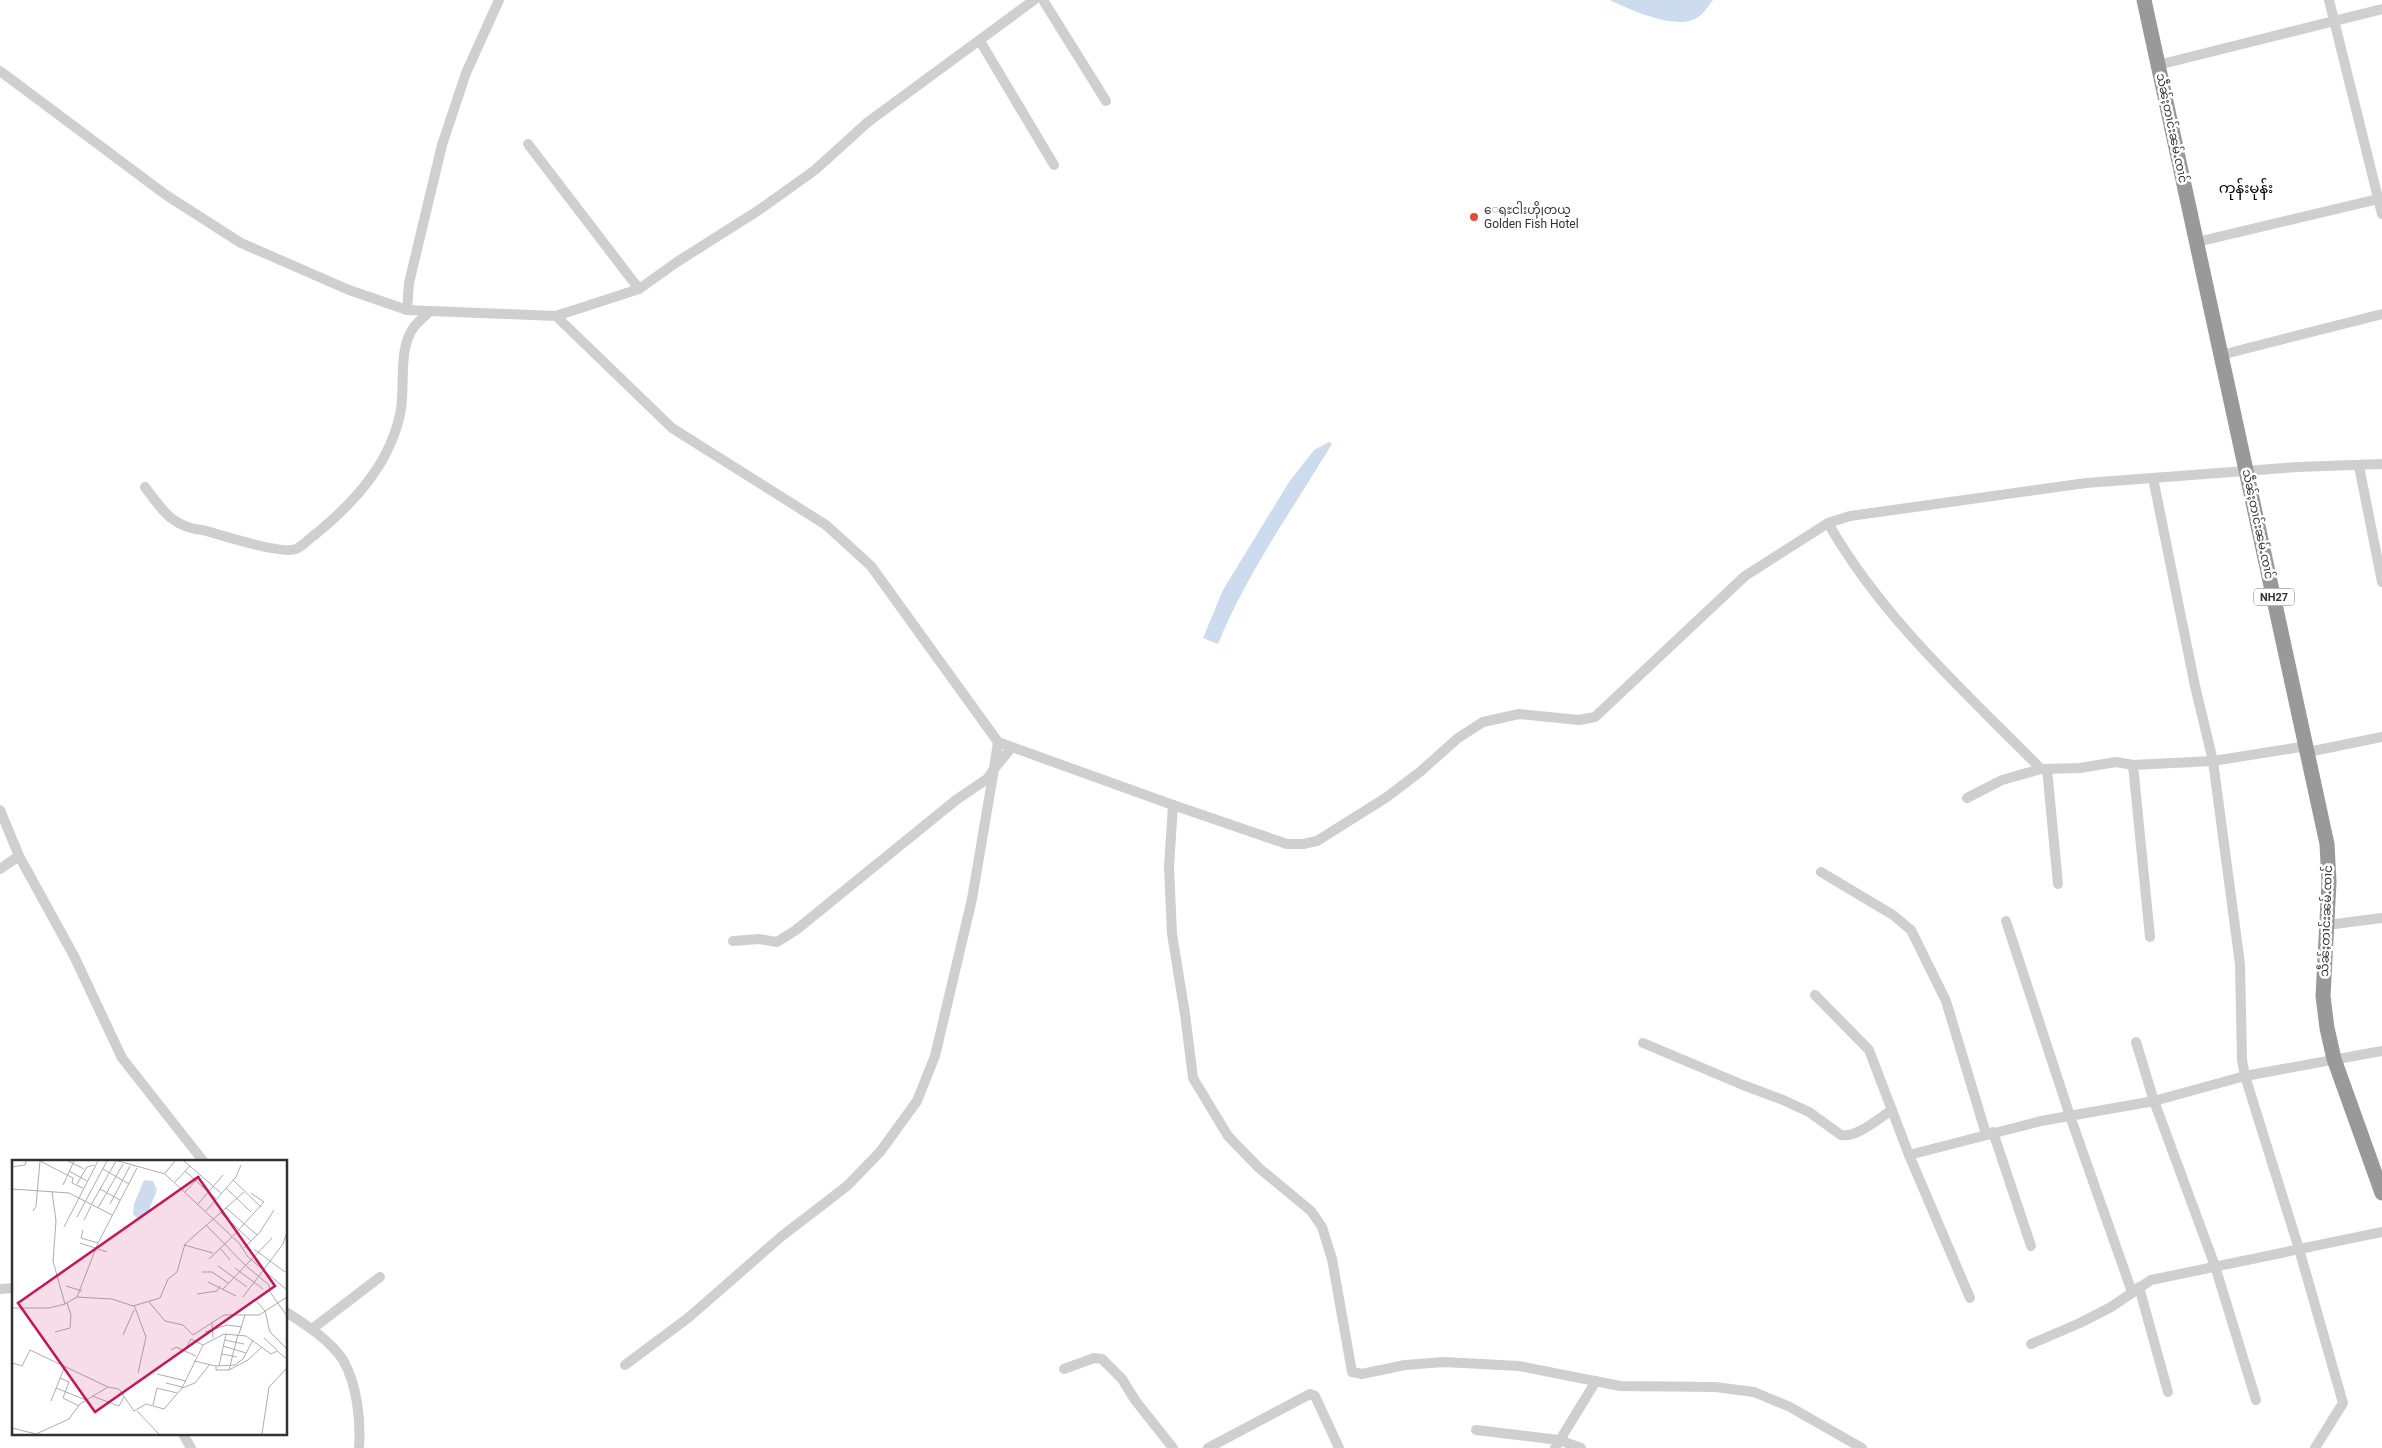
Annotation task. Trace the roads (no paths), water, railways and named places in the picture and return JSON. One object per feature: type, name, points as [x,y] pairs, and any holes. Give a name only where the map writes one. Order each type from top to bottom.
[{"type":"highway","name":"သဵၼ်ႈတၢင်းၼမ်ႉၸၢင်","points":[[2144,0],[2327,844],[2329,882],[2323,996],[2327,1028],[2334,1059],[2382,1193]]},
{"type":"street","points":[[407,310],[409,283],[442,145],[466,72],[498,0]]},
{"type":"street","points":[[0,70],[166,195],[241,243],[349,290],[407,310],[556,316],[639,289],[677,262],[759,210],[816,170],[868,122],[1034,0]]},
{"type":"street","points":[[1043,0],[1106,101]]},
{"type":"street","points":[[2329,0],[2380,199],[2382,214]]},
{"type":"street","points":[[2158,65],[2382,9]]},
{"type":"street","points":[[980,41],[1054,165]]},
{"type":"street","points":[[528,144],[639,289]]},
{"type":"street","points":[[2196,242],[2380,199]]},
{"type":"street","points":[[144,487],[175,523],[191,530],[203,530],[279,550],[296,550],[333,519],[372,477],[393,441],[401,408],[402,375],[408,342],[413,328],[430,311]]},
{"type":"street","points":[[2221,355],[2382,314]]},
{"type":"street","points":[[556,316],[672,428],[826,525],[854,549],[871,566],[998,742],[1287,844],[1304,844],[1317,841],[1387,798],[1458,738],[1483,722],[1519,714],[1579,720],[1595,717],[1745,576],[1828,523],[1850,516],[2086,483],[2297,467],[2382,464]]},
{"type":"street","points":[[2359,466],[2382,582]]},
{"type":"street","points":[[2153,478],[2195,686],[2214,761],[2240,964],[2242,1060],[2245,1076],[2299,1249],[2342,1403],[2315,1448]]},
{"type":"street","points":[[1828,523],[1845,553],[1912,638],[2044,769],[2058,884]]},
{"type":"street","points":[[1967,798],[2002,780],[2044,769],[2080,768],[2116,762],[2133,765],[2214,761],[2382,737]]},
{"type":"street","points":[[625,1365],[688,1318],[782,1236],[847,1186],[880,1152],[918,1100],[935,1056],[972,900],[998,742]]},
{"type":"street","points":[[733,941],[760,939],[777,942],[796,930],[949,806],[987,779],[1012,747]]},
{"type":"street","points":[[2133,765],[2150,937]]},
{"type":"street","points":[[1173,805],[1169,867],[1172,934],[1193,1078],[1228,1136],[1259,1168],[1311,1211],[1322,1227],[1332,1259],[1352,1372],[1362,1374],[1405,1365],[1444,1362],[1519,1366],[1620,1386],[1715,1388],[1754,1392],[1820,1423],[1862,1448]]},
{"type":"street","points":[[0,810],[19,856],[74,956],[122,1058],[202,1160]]},
{"type":"street","points":[[0,868],[19,856]]},
{"type":"street","points":[[1821,872],[1893,915],[1912,930],[1946,1001],[1989,1133],[2031,1246]]},
{"type":"street","points":[[2327,925],[2382,918]]},
{"type":"street","points":[[2006,921],[2070,1116],[2135,1290],[2168,1392]]},
{"type":"street","points":[[1815,995],[1869,1050],[1909,1155],[1970,1298]]},
{"type":"street","points":[[2136,1042],[2154,1101],[2215,1266],[2256,1400]]},
{"type":"street","points":[[1643,1043],[1783,1100],[1808,1112],[1841,1135],[1847,1136],[1854,1133],[1892,1110]]},
{"type":"street","points":[[1909,1155],[1989,1133],[2154,1101],[2245,1076],[2382,1051]]},
{"type":"street","points":[[2030,1344],[2080,1324],[2111,1307],[2151,1280],[2382,1232]]},
{"type":"street","points":[[312,1329],[380,1277]]},
{"type":"street","points":[[288,1313],[312,1329],[342,1360],[355,1392],[359,1448]]},
{"type":"street","points":[[1064,1369],[1094,1358],[1102,1359],[1122,1379],[1135,1400],[1173,1448]]},
{"type":"street","points":[[1557,1444],[1596,1382]]},
{"type":"street","points":[[1208,1448],[1310,1394],[1315,1396],[1339,1448]]},
{"type":"street","points":[[1476,1430],[1582,1448]]},
{"type":"street","points":[[184,1436],[191,1448]]},
{"type":"water","points":[[1610,0],[1713,0],[1697,18],[1681,22],[1649,16]]},
{"type":"water","points":[[1329,442],[1332,444],[1242,592],[1218,644],[1203,638],[1223,590],[1289,482],[1314,450]]},
{"type":"place","name":"ေရႊငါးဟိုုတယ္ Golden Fish Hotel","points":[[1474,217]]},
{"type":"district","name":"ကုန်းမုန်း","points":[[2246,188]]}]
